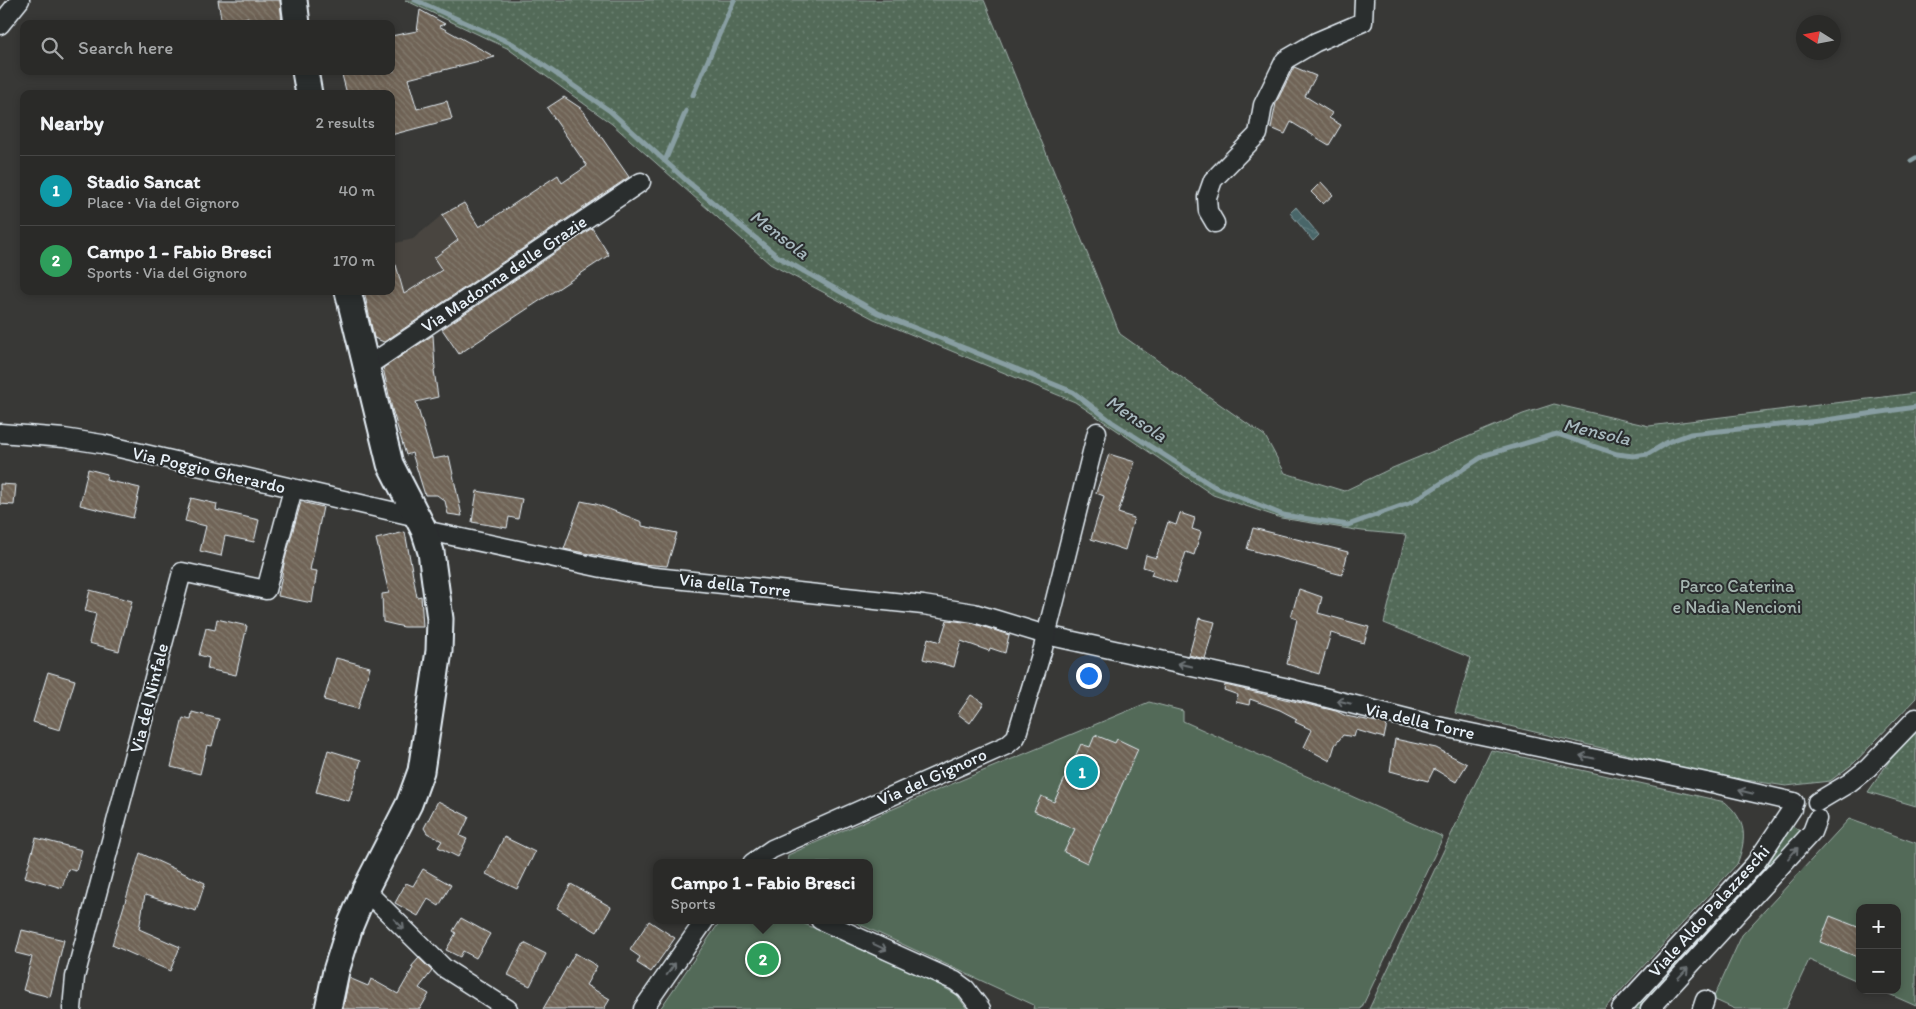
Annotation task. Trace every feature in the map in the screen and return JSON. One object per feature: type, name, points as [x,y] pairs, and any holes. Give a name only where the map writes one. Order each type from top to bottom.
[{"type":"street","points":[[0,24],[20,0]]},
{"type":"street","points":[[294,0],[296,20]]},
{"type":"street","points":[[1215,222],[1208,211],[1207,197],[1213,180],[1258,134],[1263,105],[1285,60],[1316,42],[1362,22],[1364,0]]},
{"type":"street","points":[[306,75],[308,90]]},
{"type":"street","name":"Via Madonna delle Grazie","points":[[366,367],[641,182]]},
{"type":"street","points":[[328,1009],[342,948],[365,890],[409,804],[421,770],[439,651],[440,619],[431,552],[421,524],[390,464],[349,295]]},
{"type":"street","points":[[1046,635],[1096,432]]},
{"type":"street","name":"Via Poggio Gherardo","points":[[0,433],[64,438],[102,444],[293,489],[421,524]]},
{"type":"street","name":"Via del Ninfale","points":[[72,1009],[75,977],[182,572],[266,590],[293,489]]},
{"type":"street","name":"Via della Torre","points":[[421,524],[602,568],[655,577],[923,605],[974,613],[1046,635],[1284,687],[1438,726],[1716,784],[1793,805]]},
{"type":"street","name":"Via del Gignoro","points":[[757,859],[765,853],[801,835],[1012,741],[1020,728],[1046,635]]},
{"type":"street","points":[[1817,810],[1811,797],[1804,796],[1793,805],[1793,818],[1800,824],[1809,824],[1817,810],[1868,768],[1916,718]]},
{"type":"street","name":"Viale Aldo Palazzeschi","points":[[1620,1009],[1755,864],[1793,805]]},
{"type":"street","name":"Viale Aldo Palazzeschi","points":[[1650,1009],[1812,832],[1817,810]]},
{"type":"street","points":[[365,890],[444,968],[508,1009]]},
{"type":"street","points":[[643,1009],[702,924]]},
{"type":"street","points":[[829,924],[955,981],[966,989],[980,1009]]},
{"type":"shaded area","points":[[464,203],[506,266],[391,345],[372,337],[365,295],[395,295],[395,243],[413,239],[442,215]]},
{"type":"green space","name":"Parco Caterina e Nadia Nencioni","points":[[405,0],[984,0],[1120,334],[1265,436],[1285,473],[1344,491],[1390,469],[1523,414],[1554,404],[1649,426],[1916,393],[1916,698],[1854,763],[1830,781],[1786,786],[1719,776],[1455,713],[1471,658],[1384,623],[1406,535],[1362,531],[1281,518],[1213,495],[1075,402],[874,319],[770,264],[612,124],[507,48]]},
{"type":"green space","points":[[1149,702],[1183,711],[1183,721],[1443,837],[1361,1009],[1033,1009],[1034,1005],[859,924],[873,924],[873,859],[788,859],[788,855],[923,796]]},
{"type":"green space","points":[[1916,729],[1916,806],[1868,792],[1901,744]]},
{"type":"green space","points":[[1491,750],[1725,802],[1738,816],[1743,830],[1742,846],[1737,864],[1604,1009],[1369,1009]]},
{"type":"green space","points":[[1849,819],[1916,843],[1916,1006],[1889,994],[1901,994],[1901,904],[1856,904],[1856,980],[1809,960],[1786,1009],[1735,1009],[1713,999],[1742,935]]},
{"type":"green space","points":[[1790,825],[1803,832],[1640,1009],[1634,1009],[1770,861]]},
{"type":"green space","points":[[718,924],[805,924],[936,983],[957,995],[967,1009],[660,1009]]},
{"type":"water","points":[[1296,207],[1319,235],[1313,241],[1290,213]]},
{"type":"building","points":[[218,0],[280,0],[282,20],[248,20],[248,17],[237,20],[221,20]]},
{"type":"building","points":[[420,10],[445,24],[439,26],[495,57],[408,79],[417,109],[447,101],[452,119],[395,134],[395,90],[346,90],[342,75],[395,75],[395,35],[417,31]]},
{"type":"building","points":[[1294,67],[1316,76],[1305,96],[1332,113],[1329,118],[1341,125],[1329,145],[1291,122],[1285,134],[1271,128],[1276,103]]},
{"type":"building","points":[[564,97],[582,109],[629,177],[384,342],[374,338],[365,295],[395,295],[395,265],[404,294],[442,270],[434,258],[458,240],[442,215],[464,203],[479,227],[558,175],[562,183],[587,166],[547,108]]},
{"type":"building","points":[[1321,182],[1333,195],[1323,204],[1311,192]]},
{"type":"building","points":[[592,228],[609,255],[459,354],[442,329]]},
{"type":"building","points":[[433,335],[434,370],[438,397],[416,402],[433,459],[449,456],[462,516],[448,514],[445,501],[437,495],[425,495],[412,453],[406,455],[392,409],[383,368]]},
{"type":"building","points":[[1109,454],[1135,462],[1118,513],[1134,518],[1125,550],[1091,539],[1104,496],[1096,493]]},
{"type":"building","points":[[88,469],[107,474],[106,480],[140,488],[133,518],[80,505]]},
{"type":"building","points":[[0,484],[16,485],[14,505],[0,504]]},
{"type":"building","points":[[477,491],[522,499],[518,519],[509,517],[507,528],[472,522]]},
{"type":"building","points":[[191,498],[217,504],[216,510],[259,520],[254,542],[225,536],[221,556],[200,551],[206,526],[185,521]]},
{"type":"building","points":[[581,501],[596,504],[642,522],[642,526],[677,533],[667,566],[642,564],[564,549]]},
{"type":"building","points":[[301,502],[323,507],[310,570],[317,571],[312,603],[278,596],[285,559]]},
{"type":"building","points":[[1180,513],[1195,518],[1192,529],[1201,532],[1194,555],[1186,552],[1176,583],[1151,575],[1153,570],[1143,567],[1146,555],[1156,558],[1168,522],[1176,525]]},
{"type":"building","points":[[1253,528],[1348,552],[1342,575],[1247,549]]},
{"type":"building","points":[[405,532],[417,597],[421,596],[423,627],[404,627],[383,622],[382,594],[389,593],[376,539]]},
{"type":"building","points":[[1299,589],[1322,597],[1318,613],[1369,627],[1364,643],[1331,633],[1319,674],[1287,664],[1297,619],[1291,617]]},
{"type":"building","points":[[90,590],[132,601],[119,651],[89,643],[96,614],[85,611]]},
{"type":"building","points":[[1199,618],[1215,622],[1205,659],[1189,655]]},
{"type":"building","points":[[217,619],[247,626],[236,675],[207,669],[209,658],[199,655],[206,628],[215,630]]},
{"type":"building","points":[[947,620],[972,623],[1009,635],[1005,653],[990,648],[989,651],[961,641],[954,667],[923,659],[928,638],[940,642]]},
{"type":"building","points":[[336,658],[370,667],[358,709],[324,700]]},
{"type":"building","points":[[48,672],[75,680],[60,730],[33,722]]},
{"type":"building","points":[[1225,685],[1336,711],[1346,716],[1387,724],[1384,738],[1356,730],[1354,737],[1343,735],[1335,745],[1330,761],[1304,747],[1312,730],[1295,722],[1297,719],[1280,710],[1250,699],[1249,705],[1236,702],[1238,695],[1224,690]]},
{"type":"building","points":[[971,695],[984,703],[970,723],[958,714]]},
{"type":"building","points":[[192,712],[219,719],[212,746],[207,745],[200,774],[171,767],[183,718],[191,720]]},
{"type":"building","points":[[1095,735],[1115,743],[1117,739],[1138,749],[1087,863],[1064,852],[1075,829],[1034,811],[1041,796],[1054,802],[1081,744],[1090,747]]},
{"type":"building","points":[[1395,739],[1436,748],[1467,764],[1456,782],[1434,769],[1428,781],[1390,771]]},
{"type":"building","points":[[328,750],[361,760],[349,801],[316,792]]},
{"type":"building","points":[[438,801],[469,817],[460,836],[467,839],[458,857],[438,847],[442,841],[427,833],[424,828]]},
{"type":"building","points":[[504,837],[535,852],[517,889],[486,874]]},
{"type":"building","points":[[36,838],[82,850],[76,871],[68,869],[62,888],[25,877]]},
{"type":"building","points":[[140,853],[205,883],[196,911],[145,895],[139,929],[180,947],[170,971],[112,945]]},
{"type":"building","points":[[423,869],[451,885],[439,906],[428,899],[418,916],[395,903],[406,883],[413,886]]},
{"type":"building","points":[[571,884],[611,907],[597,932],[557,908]]},
{"type":"building","points":[[1830,916],[1856,926],[1856,956],[1820,942]]},
{"type":"building","points":[[461,918],[490,934],[476,958],[463,951],[460,957],[446,950],[456,933],[453,931]]},
{"type":"building","points":[[649,921],[675,938],[651,972],[637,963],[640,957],[630,950]]},
{"type":"building","points":[[22,930],[64,940],[50,997],[23,990],[32,957],[16,953]]},
{"type":"building","points":[[524,943],[546,954],[530,986],[508,975]]},
{"type":"building","points":[[575,953],[597,966],[586,985],[610,999],[604,1009],[543,1009]]},
{"type":"building","points":[[419,958],[432,971],[419,988],[429,994],[420,1009],[343,1009],[349,978],[368,986],[371,979],[398,994],[413,968],[411,967]]},
{"type":"waterway","name":"Mensola","points":[[415,0],[513,44],[610,111],[687,181],[777,256],[878,313],[1073,392],[1112,422],[1213,486],[1283,515],[1348,525],[1412,502],[1485,455],[1557,434],[1617,454],[1633,456],[1648,454],[1668,442],[1690,434],[1819,421],[1916,407]]},
{"type":"waterway","points":[[693,95],[734,0]]},
{"type":"waterway","points":[[665,161],[686,111]]},
{"type":"waterway","points":[[1911,161],[1916,158]]},
{"type":"place","name":"Stadio Sancat","points":[[1082,772]]},
{"type":"place","name":"Campo 1 - Fabio Bresci","points":[[763,959]]}]
